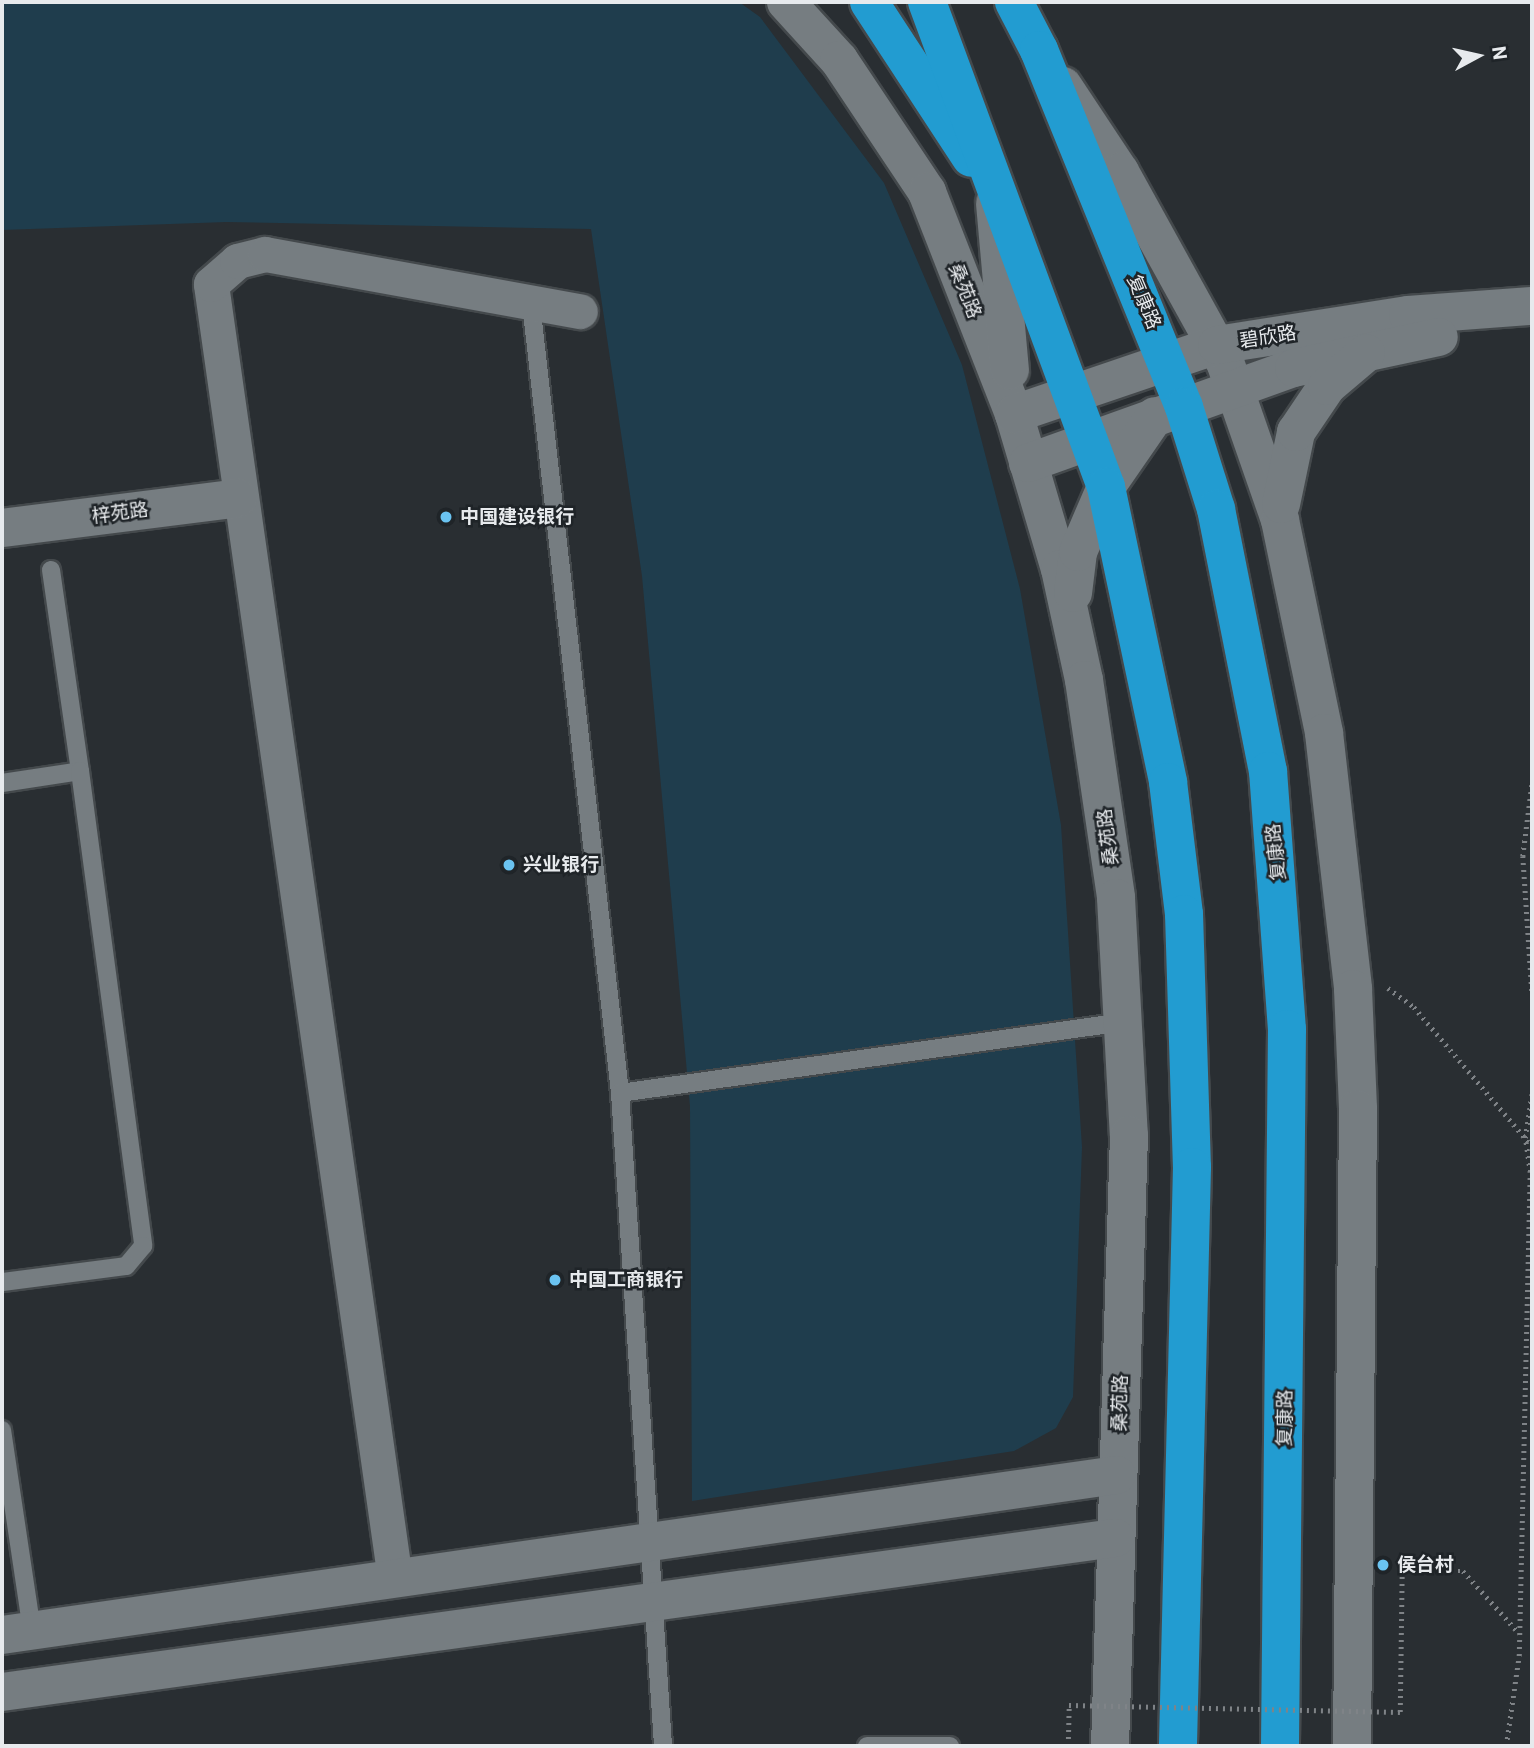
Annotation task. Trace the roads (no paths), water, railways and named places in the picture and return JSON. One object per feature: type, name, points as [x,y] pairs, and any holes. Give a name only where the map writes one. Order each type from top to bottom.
[{"type":"highway","points":[[869,2],[995,199]]},
{"type":"highway","points":[[927,2],[961,81],[995,199],[1106,486],[1151,680],[1184,914],[1192,1167],[1178,1746]]},
{"type":"highway","name":"复康路","points":[[1014,2],[1039,50],[1171,394],[1246,640],[1282,908],[1288,1225],[1280,1746]]},
{"type":"highway","points":[[1022,2],[1039,50]]},
{"type":"main road","name":"桑苑路","points":[[786,2],[839,60],[927,192],[1014,414],[1071,621],[1101,781],[1124,1022],[1129,1135],[1110,1746]]},
{"type":"main road","points":[[1039,50],[1120,172],[1226,365],[1280,520],[1324,733],[1353,989],[1360,1315],[1353,1744]]},
{"type":"main road","points":[[995,199],[1014,414]]},
{"type":"main road","name":"碧欣路","points":[[1028,463],[1090,441],[1279,334],[1409,315],[1532,306]]},
{"type":"main road","name":"碧欣路","points":[[1014,414],[1071,391],[1171,394],[1226,365],[1372,349],[1421,338],[1532,331]]},
{"type":"main road","points":[[1280,520],[1296,432],[1326,386],[1372,349]]},
{"type":"main road","points":[[1071,621],[1077,552],[1106,486],[1171,394]]},
{"type":"main road","name":"梓苑路","points":[[2,508],[237,490]]},
{"type":"main road","name":"梓苑路","points":[[2,528],[237,490]]},
{"type":"main road","points":[[17,1633],[1117,1475]]},
{"type":"main road","points":[[2,1692],[657,1605],[1115,1538]]},
{"type":"street","points":[[395,1579],[237,490],[211,284],[237,261],[265,254],[580,312]]},
{"type":"lane","points":[[531,303],[620,1093],[657,1605],[663,1746]]},
{"type":"lane","points":[[2,1282],[126,1266],[143,1246],[51,570]]},
{"type":"lane","points":[[2,783],[80,771]]},
{"type":"lane","points":[[620,1093],[1124,1022]]},
{"type":"lane","points":[[2,1430],[17,1633]]},
{"type":"lane","points":[[867,1746],[950,1746]]},
{"type":"place","name":"中国建设银行","points":[[446,517]]},
{"type":"place","name":"兴业银行","points":[[509,865]]},
{"type":"place","name":"中国工商银行","points":[[555,1280]]},
{"type":"place","name":"侯台村","points":[[1383,1565]]}]
